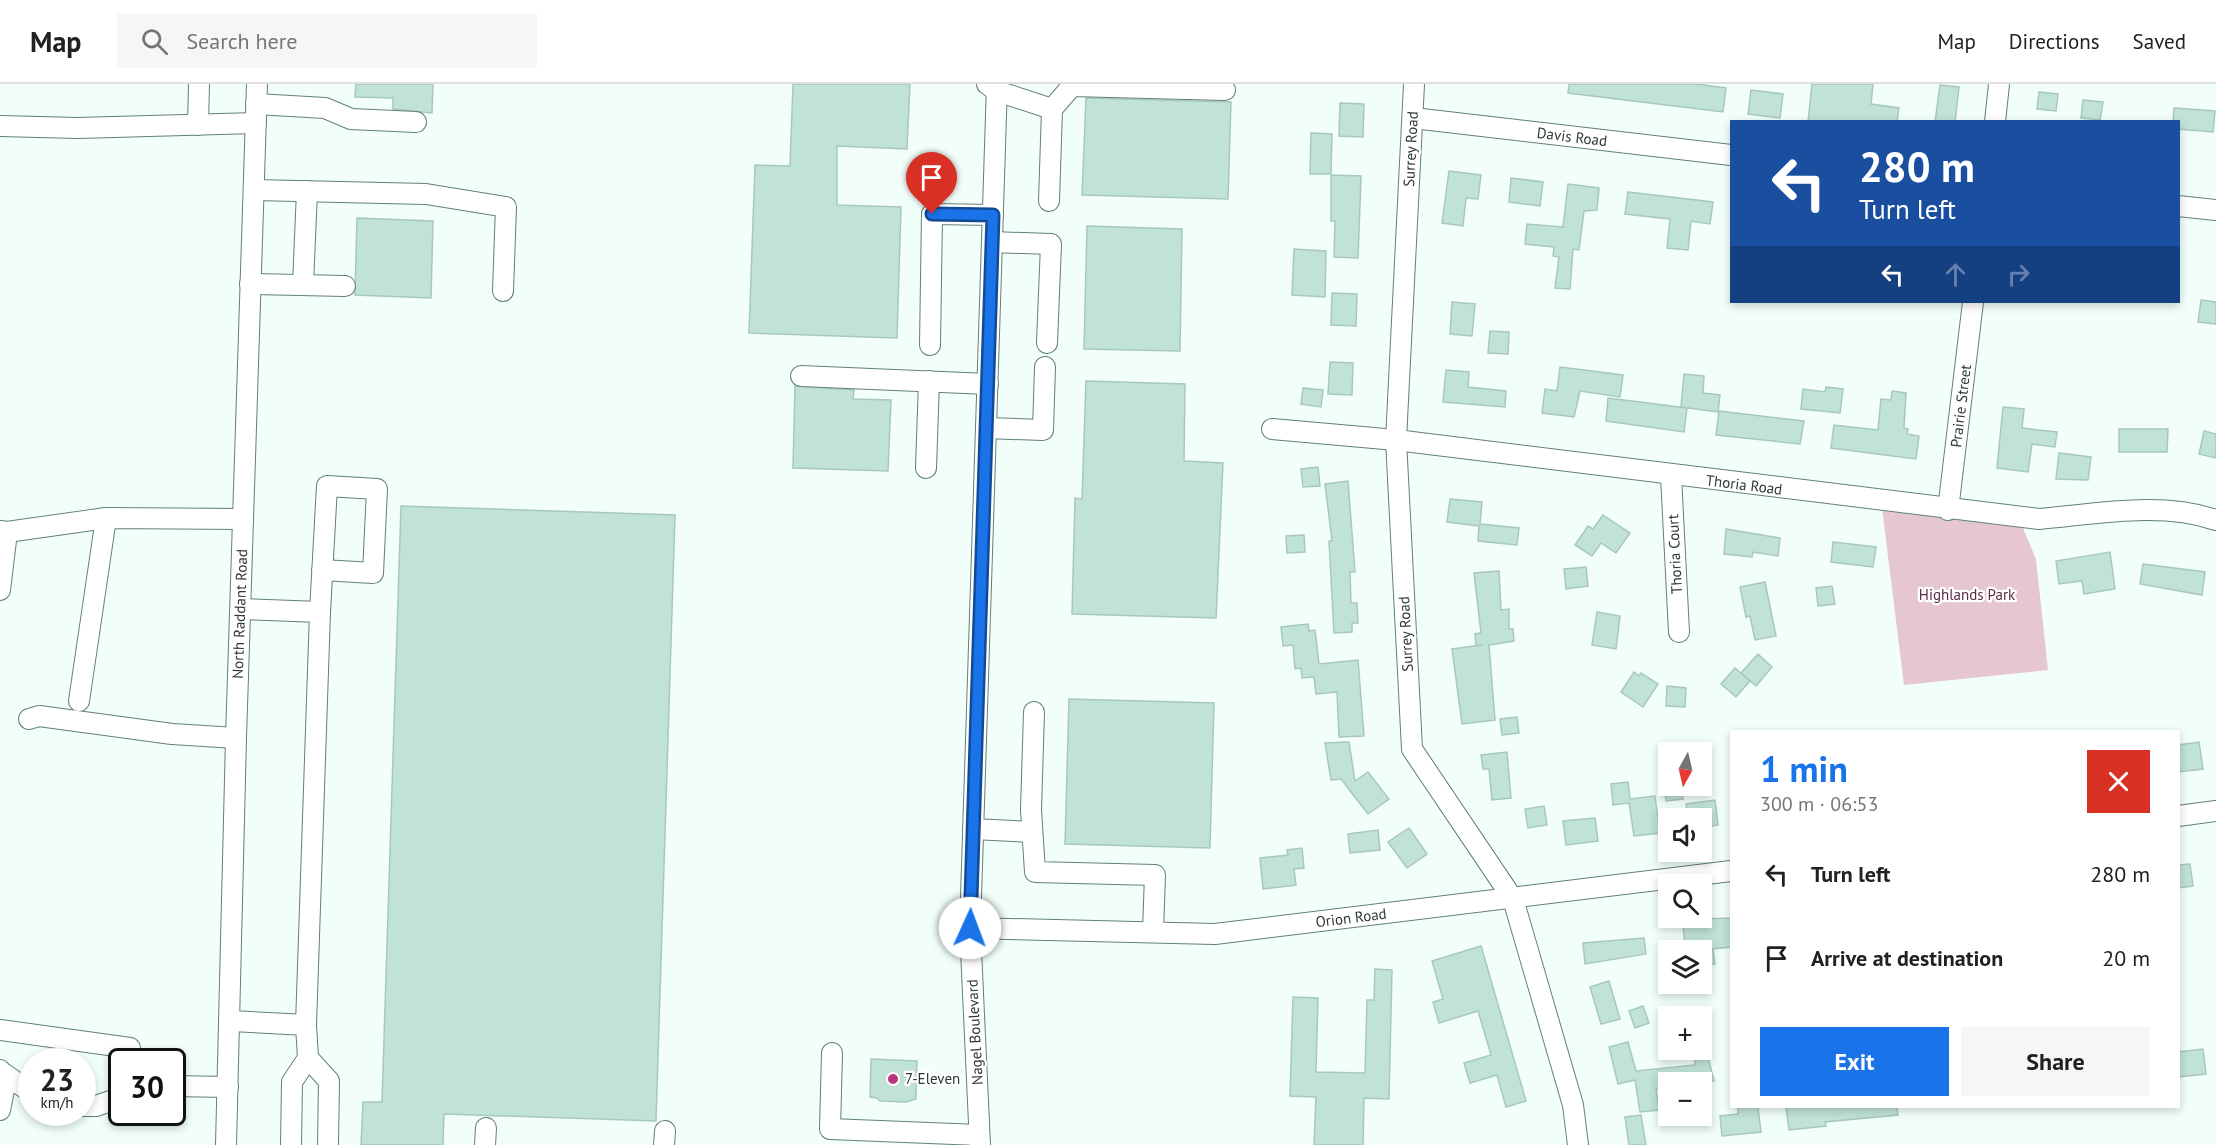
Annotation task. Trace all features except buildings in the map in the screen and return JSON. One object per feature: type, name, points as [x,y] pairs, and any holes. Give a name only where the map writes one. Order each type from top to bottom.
[{"type":"street","points":[[198,125],[199,84]]},
{"type":"street","name":"Surrey Road","points":[[1414,84],[1396,440],[1412,749],[1513,898],[1573,1105],[1578,1145]]},
{"type":"street","points":[[1995,120],[1999,84]]},
{"type":"street","points":[[994,86],[1052,109]]},
{"type":"street","name":"Nagel Boulevard","points":[[980,1140],[970,928],[993,215],[994,86]]},
{"type":"street","points":[[1049,201],[1052,109],[1072,86],[1224,90]]},
{"type":"street","points":[[0,126],[78,128],[198,125],[256,104],[325,108],[351,119],[416,122]]},
{"type":"street","name":"North Raddant Road","points":[[226,1145],[256,104]]},
{"type":"street","name":"Davis Road","points":[[1413,118],[1730,155]]},
{"type":"street","points":[[254,189],[426,194],[506,207],[503,291]]},
{"type":"street","points":[[303,285],[307,191]]},
{"type":"street","points":[[2180,206],[2216,210]]},
{"type":"street","points":[[930,345],[932,214],[993,215]]},
{"type":"street","points":[[992,242],[1051,244],[1047,343]]},
{"type":"street","points":[[250,284],[345,286]]},
{"type":"street","name":"Prairie Street","points":[[1948,510],[1973,303]]},
{"type":"street","points":[[986,428],[1043,430],[1046,367]]},
{"type":"street","points":[[801,376],[988,384]]},
{"type":"street","points":[[926,468],[929,381]]},
{"type":"street","name":"Thoria Road","points":[[1272,429],[1396,440],[1671,476],[2039,519],[2139,511],[2182,512],[2216,520]]},
{"type":"street","name":"Thoria Court","points":[[1671,476],[1679,632]]},
{"type":"street","points":[[291,1145],[292,1082],[308,1058],[306,1025],[320,612],[322,570],[327,486],[377,489],[373,573],[322,570]]},
{"type":"street","points":[[0,590],[4,532],[106,518],[243,519]]},
{"type":"street","points":[[79,701],[106,518]]},
{"type":"street","points":[[241,609],[320,612]]},
{"type":"street","points":[[1034,712],[1032,832],[1035,872],[1155,875],[1154,932]]},
{"type":"street","points":[[29,719],[39,716],[172,734],[236,738]]},
{"type":"street","points":[[2180,816],[2216,811]]},
{"type":"street","points":[[973,829],[1032,832]]},
{"type":"street","name":"Orion Road","points":[[970,928],[1215,934],[1730,871]]},
{"type":"street","points":[[231,1021],[306,1025]]},
{"type":"street","points":[[0,1030],[130,1048]]},
{"type":"street","points":[[832,1053],[830,1129],[841,1137],[980,1140]]},
{"type":"street","points":[[308,1058],[329,1081],[328,1145]]},
{"type":"street","points":[[1,1072],[18,1084]]},
{"type":"street","points":[[0,1110],[4,1096],[1,1072]]},
{"type":"street","points":[[186,1086],[228,1087]]},
{"type":"green space","name":"Highlands Park","points":[[1882,508],[2022,526],[2036,559],[2048,670],[1904,685]]},
{"type":"place","name":"7-Eleven","points":[[893,1079]]},
{"type":"route","points":[[932,214],[993,215],[970,928]]}]
